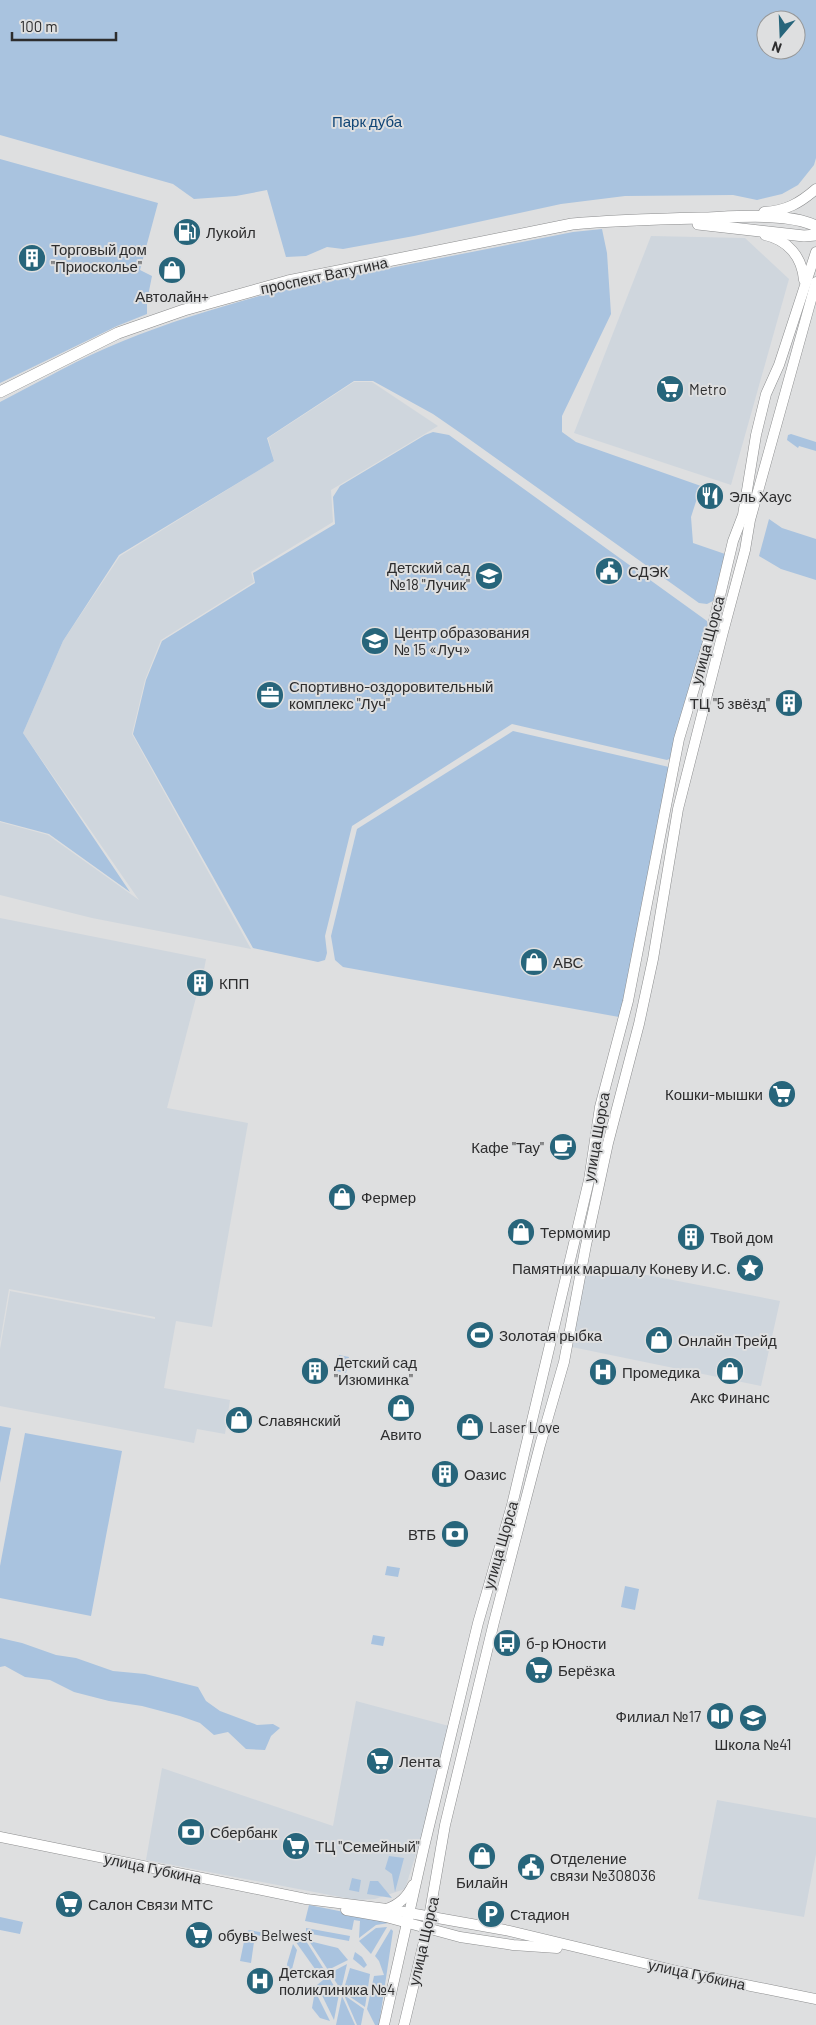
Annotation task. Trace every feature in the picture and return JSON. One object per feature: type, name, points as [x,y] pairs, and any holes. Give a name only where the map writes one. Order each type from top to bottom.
[{"type":"main road","points":[[664,219],[690,214],[780,211],[806,198],[816,189]]},
{"type":"main road","name":"проспект Ватутина","points":[[0,392],[118,332],[184,310],[288,281],[538,230],[606,221],[757,217],[807,222],[816,226]]},
{"type":"main road","name":"проспект Ватутина","points":[[664,219],[744,230],[804,236],[816,235]]},
{"type":"main road","points":[[744,230],[774,237],[790,247],[803,267],[809,298]]},
{"type":"main road","name":"улица Щорса","points":[[404,2025],[427,1929],[445,1825],[494,1622],[540,1445],[564,1362],[579,1279],[608,1143],[639,1024],[653,959],[678,809],[746,550],[750,520],[774,441],[809,298],[816,252]]},
{"type":"main road","name":"улица Щорса","points":[[384,2025],[424,1847],[478,1623],[512,1505],[589,1180],[600,1107],[628,1001],[679,739],[713,626],[733,541],[743,515],[756,435],[766,394],[816,282]]},
{"type":"main road","name":"улица Губкина","points":[[0,1837],[306,1899],[387,1909],[427,1929],[445,1934],[513,1945],[578,1948]]},
{"type":"main road","points":[[387,1909],[398,1905],[420,1871]]},
{"type":"main road","points":[[434,1894],[439,1909],[456,1920]]},
{"type":"main road","name":"улица Губкина","points":[[306,1899],[325,1906],[386,1917],[456,1920],[682,1972],[816,1999]]},
{"type":"main road","points":[[420,1960],[428,1946],[445,1934]]},
{"type":"shaded area","points":[[651,236],[745,238],[789,279],[731,485],[574,433]]},
{"type":"shaded area","points":[[354,382],[372,382],[438,426],[331,490],[333,522],[251,572],[254,582],[161,640],[145,680],[132,734],[251,949],[92,918],[0,895],[0,822],[48,835],[139,900],[23,733],[63,641],[120,556],[274,461],[268,438]]},
{"type":"shaded area","points":[[0,918],[206,959],[202,980],[198,979],[197,985],[199,986],[167,1108],[248,1123],[212,1327],[176,1321],[164,1388],[230,1400],[225,1434],[197,1429],[194,1443],[0,1406],[0,1349],[10,1291],[155,1319],[155,1317],[9,1289],[0,1342]]},
{"type":"shaded area","points":[[596,1265],[780,1301],[761,1386],[567,1346],[585,1272]]},
{"type":"shaded area","points":[[356,1701],[449,1726],[422,1835],[405,1889],[375,1899],[356,1900],[146,1860],[162,1768],[333,1826]]},
{"type":"shaded area","points":[[717,1800],[816,1818],[816,1854],[804,1917],[698,1899]]},
{"type":"green space","name":"Парк дуба","points":[[0,0],[816,0],[816,158],[814,165],[798,185],[782,194],[757,200],[733,195],[625,196],[561,204],[414,236],[343,249],[327,247],[306,256],[286,257],[267,190],[236,196],[194,199],[173,184],[0,135]]},
{"type":"green space","points":[[0,159],[158,203],[140,270],[152,276],[147,301],[147,314],[117,326],[0,383]]},
{"type":"green space","points":[[602,229],[607,253],[611,314],[562,416],[562,432],[576,442],[701,486],[691,517],[693,543],[725,554],[713,601],[707,604],[699,603],[433,414],[373,381],[354,381],[267,438],[274,461],[119,555],[63,641],[23,733],[130,892],[49,834],[0,821],[0,402],[108,347],[205,312],[289,288],[573,232]]},
{"type":"green space","points":[[433,432],[449,435],[707,621],[708,632],[696,663],[671,758],[667,760],[512,724],[352,826],[325,936],[327,953],[325,960],[318,962],[253,948],[133,734],[146,680],[162,641],[255,583],[253,573],[335,524],[333,497],[340,486]]},
{"type":"green space","points":[[791,434],[816,442],[816,451],[799,446],[798,448],[787,440],[788,435]]},
{"type":"green space","points":[[769,519],[782,528],[816,539],[816,580],[781,569],[759,556]]},
{"type":"green space","points":[[513,731],[669,767],[624,1008],[619,1017],[343,967],[335,960],[331,936],[357,829]]},
{"type":"green space","points":[[339,1355],[349,1357],[346,1373],[336,1371]]},
{"type":"green space","points":[[0,1426],[11,1428],[0,1483]]},
{"type":"green space","points":[[25,1433],[122,1451],[91,1616],[0,1598],[0,1566]]},
{"type":"green space","points":[[387,1566],[400,1568],[398,1577],[385,1575]]},
{"type":"green space","points":[[625,1586],[639,1589],[635,1610],[621,1607]]},
{"type":"green space","points":[[373,1635],[385,1637],[383,1646],[371,1644]]},
{"type":"green space","points":[[0,1638],[22,1643],[56,1655],[76,1658],[113,1671],[145,1674],[198,1687],[206,1701],[220,1711],[257,1725],[273,1724],[280,1728],[271,1736],[265,1750],[246,1749],[228,1732],[214,1735],[200,1723],[180,1716],[74,1692],[50,1680],[25,1677],[5,1666],[0,1667]]},
{"type":"green space","points":[[389,1856],[404,1858],[395,1892],[392,1874],[385,1869]]},
{"type":"green space","points":[[352,1878],[361,1880],[359,1892],[349,1890]]},
{"type":"green space","points":[[370,1881],[378,1881],[392,1898],[367,1894]]},
{"type":"green space","points":[[309,1905],[389,1921],[389,1923],[376,1925],[359,1938],[360,1921],[354,1920],[352,1930],[305,1921]]},
{"type":"green space","points":[[0,1917],[23,1922],[20,1934],[0,1930]]},
{"type":"green space","points":[[387,1927],[371,1954],[359,1941],[376,1928]]},
{"type":"green space","points":[[306,1928],[350,1936],[349,1941],[306,1933]]},
{"type":"green space","points":[[391,1929],[393,1931],[379,2025],[375,2025],[367,2009],[374,1976],[384,1975],[375,1956]]},
{"type":"green space","points":[[249,1930],[282,1936],[281,1939],[255,1935],[251,1963],[240,1961],[246,1932]]},
{"type":"green space","points":[[293,1938],[306,1941],[325,1971],[320,1976]]},
{"type":"green space","points":[[309,1941],[338,1948],[348,1960],[328,1970]]},
{"type":"green space","points":[[293,1944],[297,1950],[291,1973],[288,1971],[287,1964]]},
{"type":"green space","points":[[355,1952],[362,1957],[367,1965],[364,1968],[353,1959]]},
{"type":"green space","points":[[347,1964],[341,1990],[330,1973]]},
{"type":"green space","points":[[350,1968],[370,1974],[365,2007],[343,1992]]},
{"type":"green space","points":[[328,1976],[339,1994],[334,2020],[317,1985]]},
{"type":"green space","points":[[315,1991],[330,2021],[320,2018],[312,2008]]},
{"type":"green space","points":[[344,1995],[364,2009],[361,2025],[357,2025]]},
{"type":"green space","points":[[342,1996],[355,2025],[336,2025]]},
{"type":"place","name":"Лукойл","points":[[187,232]]},
{"type":"place","name":"Торговый дом \"Приосколье\"","points":[[32,258]]},
{"type":"place","name":"Автолайн+","points":[[172,270]]},
{"type":"place","name":"Metro","points":[[670,389]]},
{"type":"place","name":"Эль Хаус","points":[[710,496]]},
{"type":"place","name":"СДЭК","points":[[609,571]]},
{"type":"place","name":"Детский сад №18 \"Лучик\"","points":[[489,576]]},
{"type":"place","name":"Центр образования № 15 «Луч»","points":[[375,641]]},
{"type":"place","name":"Спортивно-оздоровительный комплекс \"Луч\"","points":[[270,695]]},
{"type":"place","name":"ТЦ \"5 звёзд\"","points":[[789,703]]},
{"type":"place","name":"АВС","points":[[534,962]]},
{"type":"place","name":"КПП","points":[[200,983]]},
{"type":"place","name":"Кошки-мышки","points":[[782,1094]]},
{"type":"place","name":"Кафе \"Тау\"","points":[[563,1147]]},
{"type":"place","name":"Фермер","points":[[342,1197]]},
{"type":"place","name":"Термомир","points":[[521,1232]]},
{"type":"place","name":"Твой дом","points":[[691,1237]]},
{"type":"place","name":"Памятник маршалу Коневу И.С.","points":[[750,1268]]},
{"type":"place","name":"Золотая рыбка","points":[[480,1335]]},
{"type":"place","name":"Онлайн Трейд","points":[[659,1340]]},
{"type":"place","name":"Детский сад \"Изюминка\"","points":[[315,1371]]},
{"type":"place","name":"Акс Финанс","points":[[730,1371]]},
{"type":"place","name":"Промедика","points":[[603,1372]]},
{"type":"place","name":"Авито","points":[[401,1408]]},
{"type":"place","name":"Славянский","points":[[239,1420]]},
{"type":"place","name":"Laser Love","points":[[470,1427]]},
{"type":"place","name":"Оазис","points":[[445,1474]]},
{"type":"place","name":"ВТБ","points":[[455,1534]]},
{"type":"place","name":"б-р Юности","points":[[507,1643]]},
{"type":"place","name":"Берёзка","points":[[539,1670]]},
{"type":"place","name":"Филиал №17","points":[[720,1716]]},
{"type":"place","name":"Школа №41","points":[[753,1718]]},
{"type":"place","name":"Лента","points":[[380,1761]]},
{"type":"place","name":"Сбербанк","points":[[191,1832]]},
{"type":"place","name":"ТЦ \"Семейный\"","points":[[296,1846]]},
{"type":"place","name":"Билайн","points":[[482,1856]]},
{"type":"place","name":"Отделение связи №308036","points":[[531,1867]]},
{"type":"place","name":"Салон Связи МТС","points":[[69,1904]]},
{"type":"place","name":"Стадион","points":[[491,1914]]},
{"type":"place","name":"обувь Belwest","points":[[199,1935]]},
{"type":"place","name":"Детская поликлиника №4","points":[[260,1981]]}]
